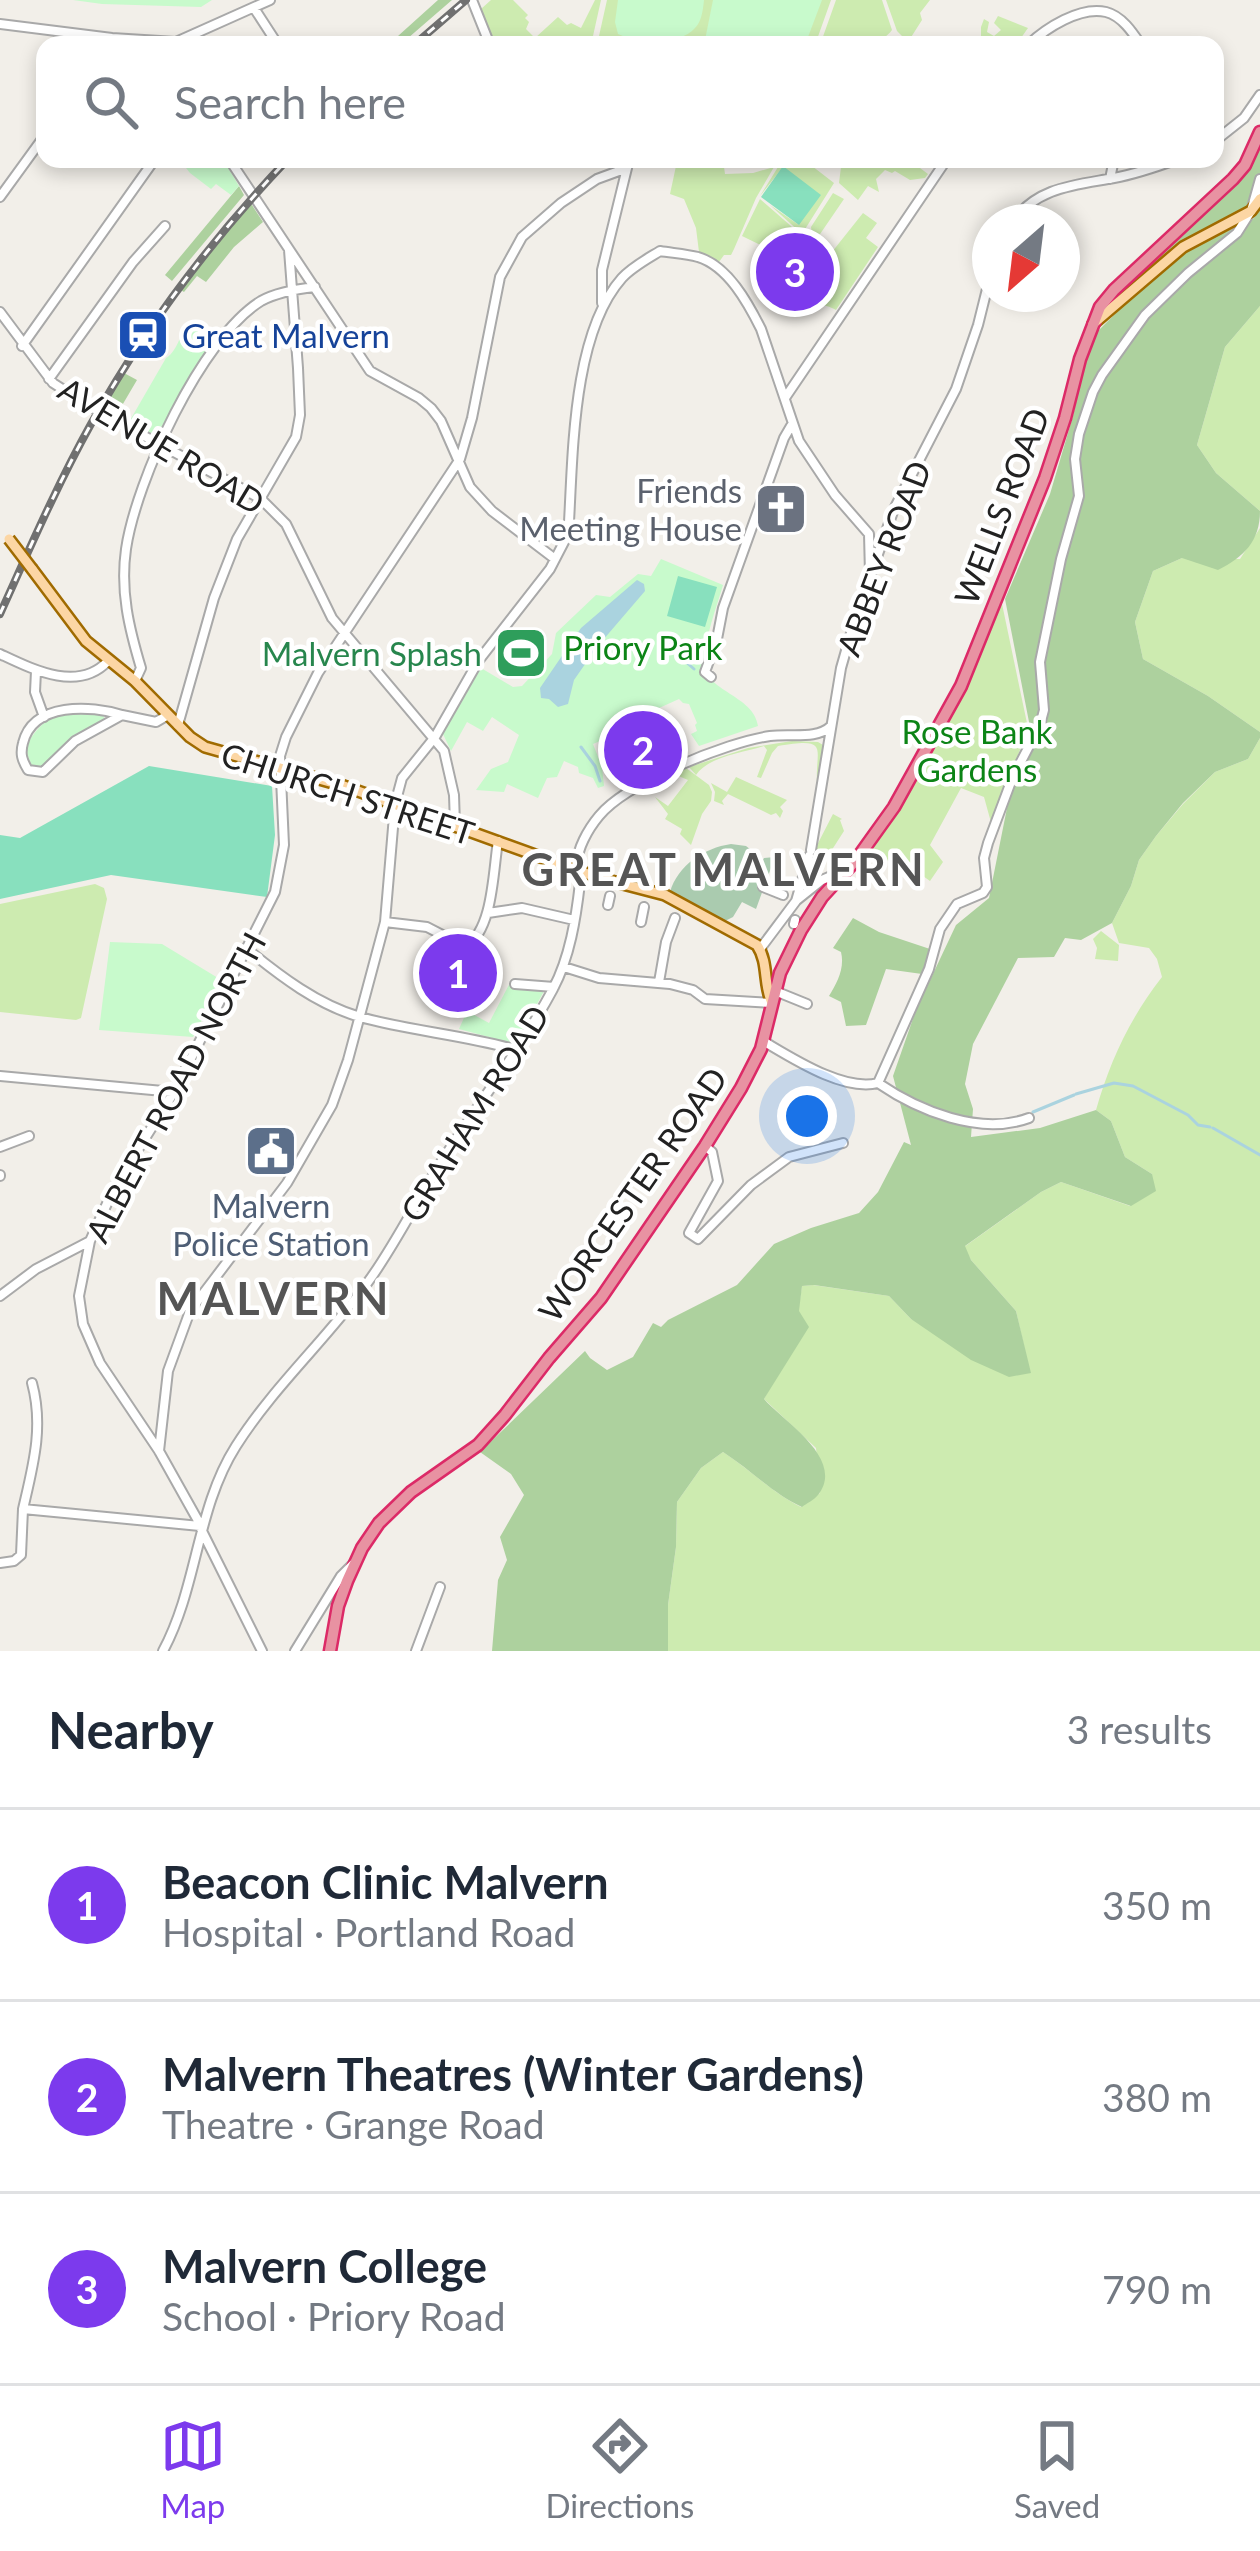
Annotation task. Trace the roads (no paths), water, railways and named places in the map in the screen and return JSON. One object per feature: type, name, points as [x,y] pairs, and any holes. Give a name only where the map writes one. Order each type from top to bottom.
[{"type":"highway","name":"WELLS ROAD","points":[[848,869],[893,807],[962,686],[1046,478],[1100,307],[1234,179],[1260,132]]},
{"type":"highway","name":"WORCESTER ROAD","points":[[330,1651],[338,1606],[370,1535],[395,1505],[478,1445],[506,1415],[601,1298],[705,1147],[763,1042],[783,966],[826,892],[848,869]]},
{"type":"main road","points":[[1093,324],[1183,247],[1251,211],[1260,199]]},
{"type":"main road","name":"CHURCH STREET","points":[[0,526],[86,641],[205,747],[395,803],[581,872],[610,893],[647,893],[760,949]]},
{"type":"main road","points":[[760,949],[774,997]]},
{"type":"street","points":[[193,36],[270,0]]},
{"type":"street","points":[[472,0],[486,36]]},
{"type":"street","points":[[1106,12],[1109,0]]},
{"type":"street","points":[[254,8],[272,36]]},
{"type":"street","points":[[1039,36],[1054,24],[1106,12],[1135,36]]},
{"type":"street","points":[[0,24],[74,36]]},
{"type":"street","points":[[1224,134],[1244,118],[1260,95]]},
{"type":"street","points":[[0,196],[36,147]]},
{"type":"street","points":[[22,346],[149,168]]},
{"type":"street","points":[[235,168],[370,371],[431,408],[470,487],[492,512],[555,559]]},
{"type":"street","name":"ALBERT ROAD NORTH","points":[[262,1651],[159,1450],[99,1359],[83,1324],[79,1296],[90,1241],[116,1186],[174,1092],[275,892],[284,820],[280,756],[286,737],[318,673],[460,459],[500,277],[523,237],[561,203],[617,168]]},
{"type":"street","points":[[602,305],[602,270],[623,168]]},
{"type":"street","points":[[784,399],[941,168]]},
{"type":"street","points":[[1110,179],[1112,168]]},
{"type":"street","points":[[1028,204],[1068,184],[1152,168]]},
{"type":"street","points":[[880,1085],[929,969],[940,929],[957,904],[987,887],[984,858],[988,843],[1045,710],[1040,662],[1079,496],[1075,459],[1079,434],[1094,392],[1145,316],[1237,233],[1251,211],[1260,179]]},
{"type":"street","points":[[50,379],[125,272],[165,226]]},
{"type":"street","points":[[178,725],[197,648],[238,539],[296,436],[300,415],[289,248]]},
{"type":"street","points":[[159,1450],[168,1371],[190,1310],[257,1225],[332,1105],[385,922],[395,803],[402,778],[435,737],[479,660],[555,559],[569,522],[579,393],[591,338],[602,305],[624,275],[660,251],[698,257],[730,280],[753,312],[792,424],[835,495],[869,534],[870,574]]},
{"type":"street","points":[[135,682],[141,668],[125,610],[126,552],[134,508],[161,444],[218,340],[261,301],[315,287]]},
{"type":"street","name":"ABBEY ROAD","points":[[760,949],[794,912],[814,836],[846,646],[894,509],[956,389],[981,312]]},
{"type":"street","name":"AVENUE ROAD","points":[[0,313],[50,379],[84,403],[261,499],[286,524],[332,618],[435,737],[449,766],[454,825]]},
{"type":"street","points":[[711,676],[705,672],[723,608],[792,424]]},
{"type":"street","points":[[0,654],[36,671],[68,676],[94,673],[108,661]]},
{"type":"street","points":[[36,671],[34,692],[44,717]]},
{"type":"street","points":[[122,715],[75,741],[43,772],[28,770],[22,761],[30,726],[44,717],[79,708],[99,709],[157,722],[168,715]]},
{"type":"street","name":"GRAHAM ROAD","points":[[164,1651],[184,1599],[201,1528],[235,1447],[370,1279],[554,987],[574,920],[579,854],[598,817],[647,782],[703,755],[768,736],[822,734],[831,726]]},
{"type":"street","points":[[385,922],[427,927],[466,946],[480,935],[488,914],[498,841]]},
{"type":"street","name":"WELLS ROAD","points":[[794,912],[822,880],[848,869]]},
{"type":"street","points":[[763,887],[783,895]]},
{"type":"street","points":[[641,922],[644,907]]},
{"type":"street","points":[[488,914],[522,908],[574,920]]},
{"type":"street","points":[[659,982],[678,910]]},
{"type":"street","points":[[247,949],[311,995],[360,1017],[517,1050]]},
{"type":"street","points":[[563,967],[599,978],[659,982],[693,990],[705,999],[774,997],[808,1004]]},
{"type":"street","points":[[514,984],[554,987]]},
{"type":"street","points":[[763,1042],[835,1077],[880,1085],[935,1112],[991,1126],[1029,1118]]},
{"type":"street","points":[[0,1076],[174,1092]]},
{"type":"street","points":[[0,1147],[29,1136]]},
{"type":"street","points":[[705,1147],[712,1152],[718,1181],[689,1233],[698,1239],[751,1185],[789,1157],[843,1143]]},
{"type":"street","points":[[0,1297],[36,1269],[90,1241]]},
{"type":"street","points":[[99,1359],[110,1352]]},
{"type":"street","points":[[0,1563],[21,1555],[23,1509],[38,1446],[32,1383]]},
{"type":"street","points":[[23,1509],[201,1528]]},
{"type":"street","points":[[295,1651],[354,1562]]},
{"type":"street","points":[[416,1651],[440,1587]]},
{"type":"water","points":[[637,580],[645,591],[574,680],[568,704],[558,707],[541,698],[540,688],[581,628]]},
{"type":"waterway","points":[[660,639],[694,669]]},
{"type":"waterway","points":[[581,747],[600,781]]},
{"type":"waterway","points":[[1076,1094],[1114,1083],[1133,1086],[1198,1125],[1210,1127]]},
{"type":"waterway","points":[[1033,1112],[1074,1095]]},
{"type":"waterway","points":[[1213,1128],[1260,1155]]},
{"type":"railway","points":[[424,36],[466,0]]},
{"type":"railway","points":[[0,614],[67,470],[134,353],[207,252],[280,168]]},
{"type":"place","name":"Malvern College","points":[[795,272]]},
{"type":"place","name":"Great Malvern","points":[[143,335]]},
{"type":"place","name":"Friends Meeting House","points":[[781,509]]},
{"type":"place","name":"Malvern Splash","points":[[521,653]]},
{"type":"place","name":"Malvern Theatres (Winter Gardens)","points":[[643,750]]},
{"type":"place","name":"Beacon Clinic Malvern","points":[[458,973]]},
{"type":"place","name":"Malvern Police Station","points":[[271,1151]]},
{"type":"district","name":"GREAT MALVERN","points":[[724,869]]},
{"type":"district","name":"MALVERN","points":[[274,1298]]},
{"type":"park label","name":"Priory Park","points":[[643,647]]},
{"type":"park label","name":"Rose Bank Gardens","points":[[977,750]]}]
